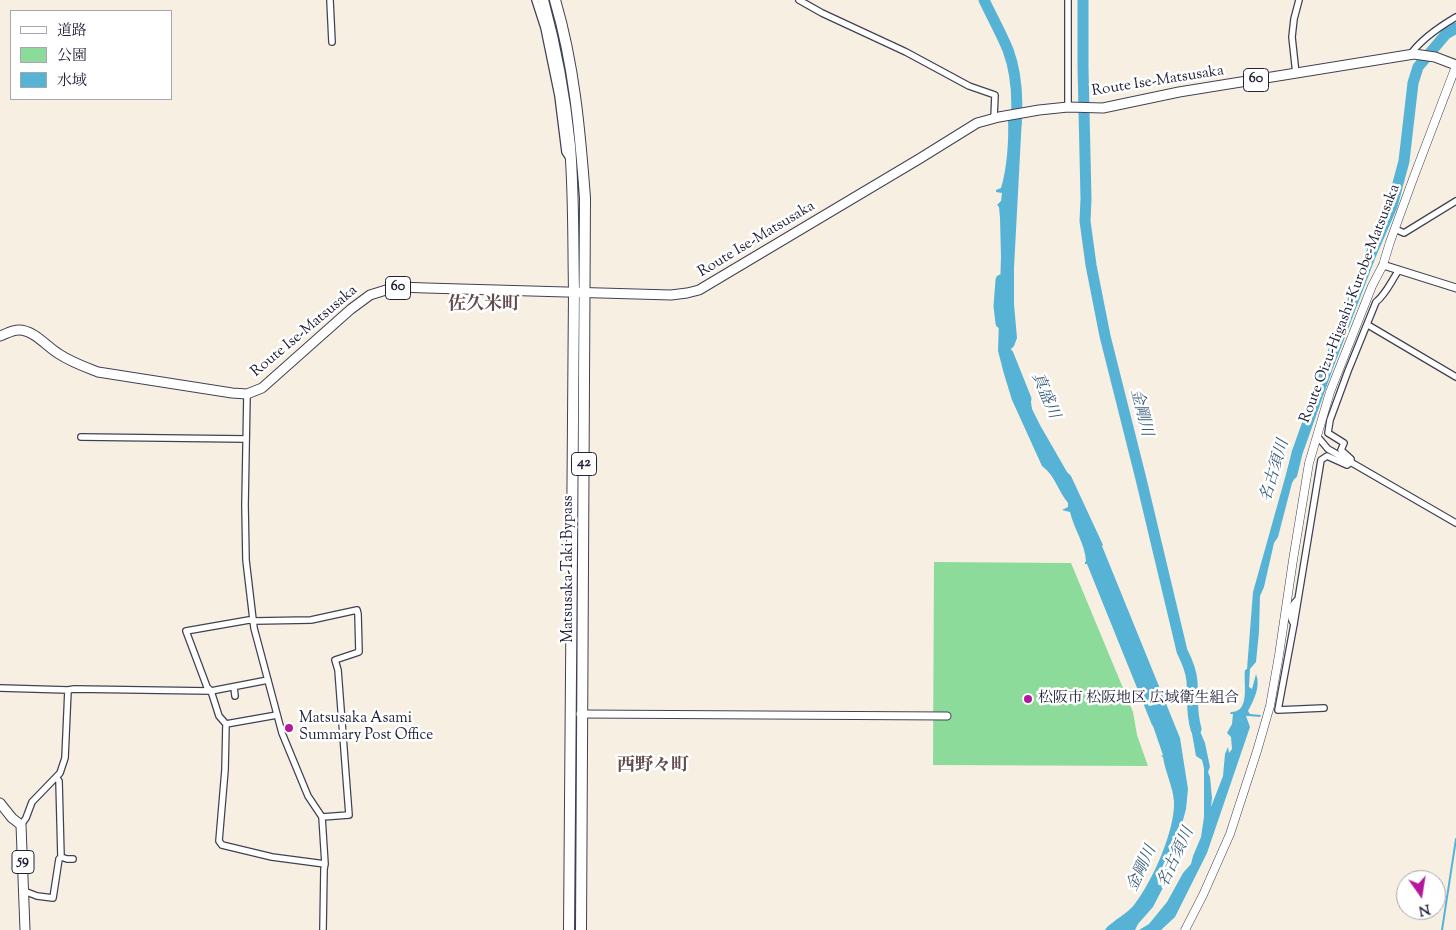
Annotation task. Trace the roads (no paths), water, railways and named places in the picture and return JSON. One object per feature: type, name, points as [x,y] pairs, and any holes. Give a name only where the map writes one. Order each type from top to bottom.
[{"type":"highway","name":"Matsusaka-Taki Bypass","points":[[543,0],[564,99],[570,161],[574,292],[569,930]]},
{"type":"highway","name":"Matsusaka-Taki Bypass","points":[[555,0],[561,20],[574,88],[582,146],[585,198],[586,292],[581,930]]},
{"type":"main road","name":"Route Ise-Matsusaka","points":[[0,336],[17,330],[24,331],[59,354],[98,372],[247,394],[262,388],[351,309],[370,295],[386,290],[400,287],[671,294],[699,290],[977,123],[1026,112],[1068,108],[1103,108],[1179,92],[1412,55],[1435,57],[1456,65]]},
{"type":"main road","name":"Route Oizu-Higashi-Kurobe-Matsusaka","points":[[1185,930],[1230,834],[1258,752],[1270,706],[1288,609],[1309,463],[1330,392],[1372,286],[1383,265],[1394,229],[1456,65]]},
{"type":"main road","points":[[0,803],[12,818],[21,825]]},
{"type":"main road","name":"59","points":[[21,825],[25,930]]},
{"type":"street","points":[[330,0],[332,42]]},
{"type":"street","points":[[535,0],[544,28],[558,96],[565,152],[570,161]]},
{"type":"street","points":[[799,0],[906,52],[969,86],[995,95],[996,118]]},
{"type":"street","points":[[1068,0],[1068,108]]},
{"type":"street","points":[[1296,74],[1292,37],[1294,19],[1300,0]]},
{"type":"street","points":[[1412,55],[1415,48],[1456,17]]},
{"type":"street","points":[[1394,229],[1404,233],[1456,201]]},
{"type":"street","points":[[1383,265],[1456,288]]},
{"type":"street","points":[[1351,462],[1351,458],[1341,450],[1344,443],[1328,433],[1330,420],[1376,302],[1384,295],[1399,270]]},
{"type":"street","points":[[1368,325],[1456,377]]},
{"type":"street","points":[[247,394],[246,560],[254,621],[260,656],[277,715],[308,796],[322,817],[325,864],[324,930]]},
{"type":"street","points":[[1317,436],[1328,449],[1456,523]]},
{"type":"street","points":[[82,437],[246,439]]},
{"type":"street","points":[[1324,708],[1278,710],[1294,624],[1320,460],[1327,456],[1347,465],[1351,462]]},
{"type":"street","points":[[1294,624],[1288,609],[1298,598]]},
{"type":"street","points":[[322,817],[349,815],[338,670],[335,660],[359,652],[357,610],[312,620],[249,620],[186,632],[207,687],[211,691],[219,716],[226,724],[225,770],[219,841],[222,845],[272,857],[325,864]]},
{"type":"street","points":[[0,688],[211,691],[268,680]]},
{"type":"street","points":[[234,687],[235,696]]},
{"type":"street","points":[[21,825],[32,802],[60,773],[65,758],[68,690]]},
{"type":"street","points":[[572,717],[583,714],[694,712],[947,716]]},
{"type":"street","points":[[226,724],[277,715]]},
{"type":"street","points":[[24,891],[37,896],[52,898],[59,859],[61,857],[59,781],[57,778]]},
{"type":"street","points":[[61,857],[66,859],[73,858]]},
{"type":"water","points":[[1022,117],[1014,268],[1014,304],[1017,338],[1014,346],[1009,351],[1013,373],[1031,402],[1032,409],[1040,425],[1071,476],[1103,545],[1180,738],[1188,789],[1186,809],[1179,835],[1181,846],[1173,868],[1153,907],[1135,930],[1105,930],[1134,905],[1148,883],[1167,841],[1174,802],[1171,785],[1163,757],[1161,756],[1163,755],[1153,726],[1087,564],[1085,564],[1084,549],[1070,512],[1062,510],[1068,507],[1068,503],[1053,478],[1042,466],[1012,400],[998,351],[1001,257],[1000,218],[997,205],[1001,201],[1002,193],[996,192],[996,190],[1001,188],[1005,172],[1008,119]]},
{"type":"water","points":[[1290,460],[1300,462],[1292,483],[1278,537],[1274,543],[1264,587],[1260,596],[1256,662],[1250,669],[1249,687],[1252,689],[1256,674],[1258,683],[1248,711],[1250,714],[1261,715],[1260,717],[1246,716],[1250,727],[1207,853],[1175,917],[1161,930],[1139,930],[1149,924],[1167,902],[1183,873],[1191,864],[1201,837],[1204,817],[1204,768],[1202,760],[1196,756],[1189,717],[1194,717],[1205,743],[1210,767],[1208,772],[1212,798],[1211,807],[1223,776],[1225,754],[1228,747],[1229,753],[1232,749],[1231,737],[1227,733],[1232,724],[1233,714],[1230,714],[1231,712],[1237,711],[1244,702],[1245,670],[1247,669],[1253,592]]},
{"type":"waterway","name":"真盛川","points":[[984,0],[1011,59],[1016,87],[1016,124]]},
{"type":"waterway","name":"金剛川","points":[[1083,0],[1085,221],[1091,265],[1105,336],[1182,651],[1191,673],[1196,729]]},
{"type":"waterway","name":"名古須川","points":[[1292,474],[1297,453],[1328,366],[1371,254],[1392,206],[1404,161],[1413,83],[1418,67],[1446,34],[1456,28]]},
{"type":"waterway","name":"真盛川","points":[[1001,280],[999,306],[1001,323]]},
{"type":"waterway","name":"真盛川","points":[[1008,354],[1026,399]]},
{"type":"waterway","points":[[1442,930],[1456,839]]},
{"type":"place","name":"松阪市 松阪地区 広域衛生組合","points":[[1028,699]]},
{"type":"place","name":"Matsusaka Asami Summary Post Office","points":[[289,728]]},
{"type":"district","name":"佐久米町","points":[[484,306]]},
{"type":"district","name":"西野々町","points":[[653,767]]}]
